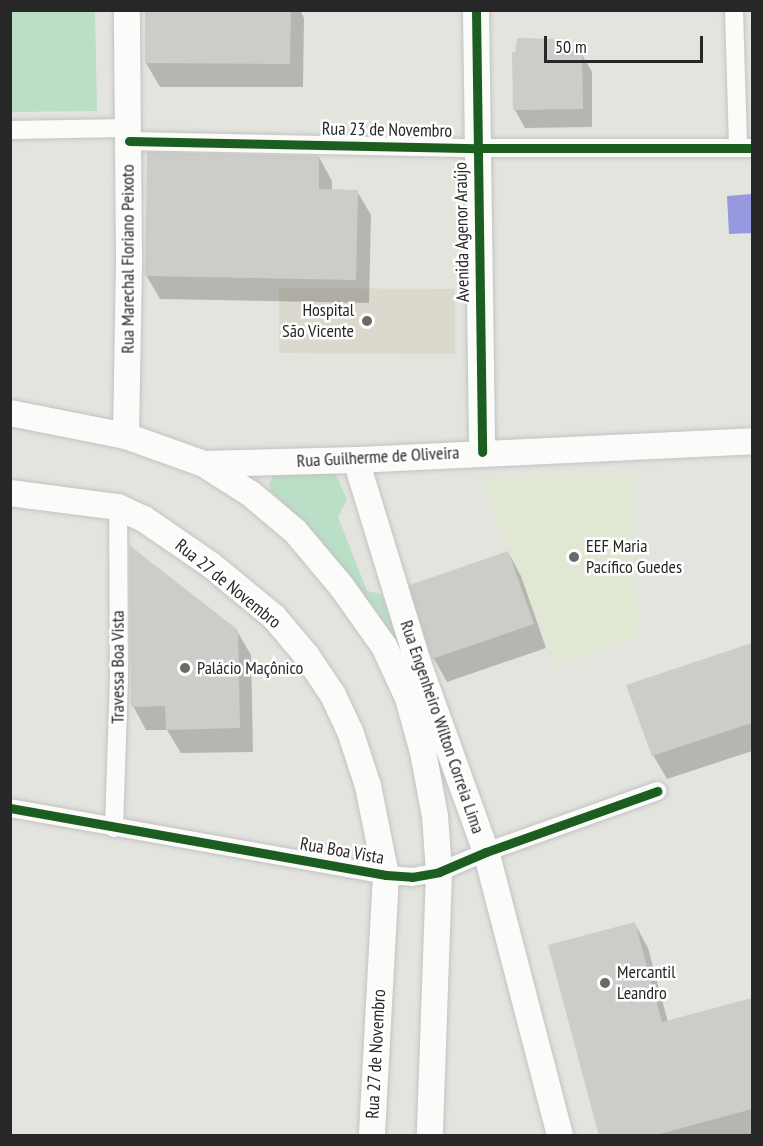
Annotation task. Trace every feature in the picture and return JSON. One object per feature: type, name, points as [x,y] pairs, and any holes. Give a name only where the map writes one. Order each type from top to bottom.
[{"type":"main road","name":"Rua Marechal Floriano Peixoto","points":[[126,436],[129,135],[127,10]]},
{"type":"main road","name":"Avenida Agenor Araújo","points":[[476,10],[482,452]]},
{"type":"main road","name":"Rua Guilherme de Oliveira","points":[[10,412],[126,436],[204,464],[356,460],[482,452],[753,441]]},
{"type":"main road","name":"Rua Engenheiro Wilton Correia Lima","points":[[356,460],[418,663],[486,852],[560,1136]]},
{"type":"main road","points":[[204,464],[251,494],[295,531],[342,588],[384,646],[408,698],[423,752],[435,816],[439,872],[430,1136]]},
{"type":"main road","name":"Rua 27 de Novembro","points":[[10,493],[118,507],[144,519],[211,565],[274,617],[306,655],[333,695],[350,731],[368,786],[386,876],[372,1136]]},
{"type":"street","points":[[734,10],[745,148]]},
{"type":"street","name":"Rua 23 de Novembro","points":[[10,130],[477,148],[745,148]]},
{"type":"street","name":"Travessa Boa Vista","points":[[114,828],[119,681],[118,507]]},
{"type":"street","name":"Rua Boa Vista","points":[[10,808],[386,876],[412,876],[439,872],[486,852],[657,791]]},
{"type":"shaded area","name":"Hospital São Vicente","points":[[279,288],[455,289],[455,354],[279,353]]},
{"type":"shaded area","name":"EEF Maria Pacífico Guedes","points":[[633,474],[638,636],[557,666],[479,478]]},
{"type":"green space","points":[[10,11],[95,11],[97,111],[11,112]]},
{"type":"green space","points":[[334,471],[347,499],[338,517],[367,591],[381,594],[422,703],[346,573],[315,534],[271,491],[269,485],[273,475]]},
{"type":"water","points":[[752,194],[752,233],[729,234],[727,196]]},
{"type":"building","points":[[145,10],[291,10],[290,64],[145,63]]},
{"type":"building","points":[[517,38],[564,39],[564,51],[582,52],[583,109],[513,110],[512,52],[515,53]]},
{"type":"building","points":[[147,152],[319,156],[319,189],[358,190],[356,280],[145,276]]},
{"type":"building","name":"Palácio Maçônico","points":[[129,545],[238,630],[240,728],[166,730],[165,706],[131,707]]},
{"type":"building","points":[[508,551],[534,624],[432,659],[407,586]]},
{"type":"building","points":[[752,643],[752,723],[652,756],[626,685]]},
{"type":"building","points":[[635,922],[662,1022],[752,998],[752,1109],[652,1136],[599,1136],[548,945]]},
{"type":"cycle path","points":[[476,10],[482,452]]},
{"type":"cycle path","points":[[129,141],[477,148],[752,148]]},
{"type":"cycle path","points":[[10,808],[386,875],[412,877],[439,872],[486,852],[657,791]]},
{"type":"place","name":"Hospital São Vicente","points":[[367,321]]},
{"type":"place","name":"EEF Maria Pacífico Guedes","points":[[574,557]]},
{"type":"place","name":"Palácio Maçônico","points":[[185,668]]},
{"type":"place","name":"Mercantil Leandro","points":[[605,983]]}]
